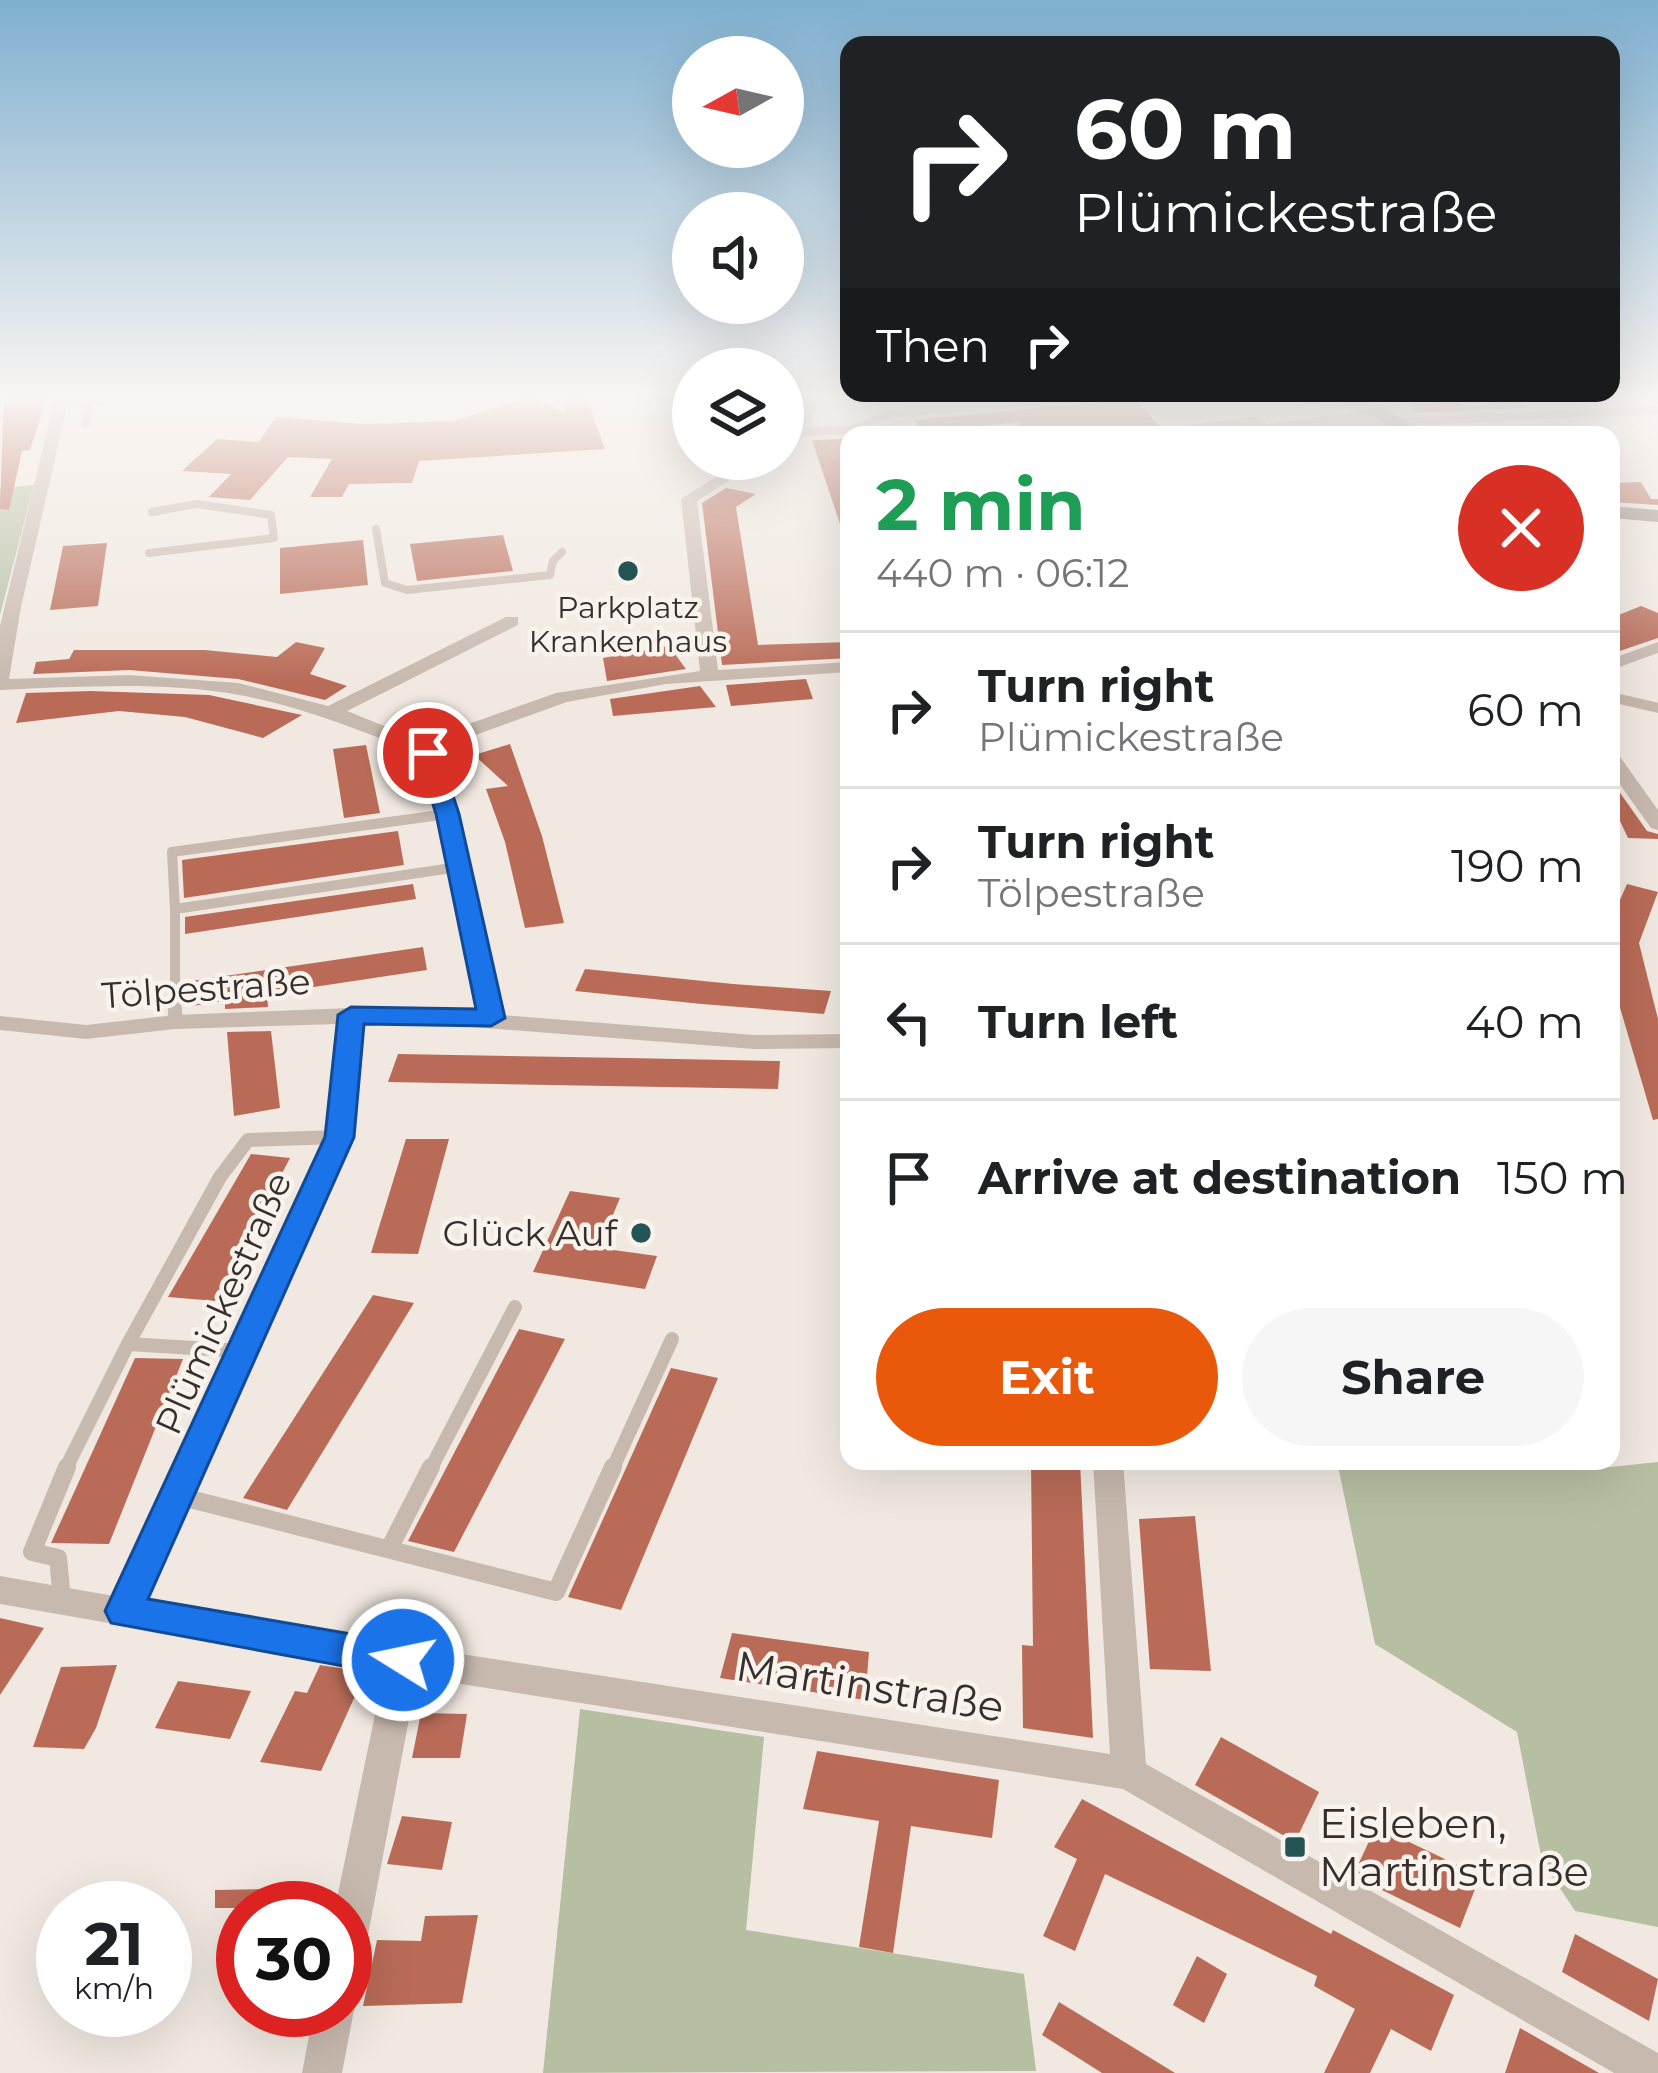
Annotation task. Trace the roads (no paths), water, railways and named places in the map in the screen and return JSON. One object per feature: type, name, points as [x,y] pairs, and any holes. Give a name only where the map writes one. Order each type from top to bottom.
[{"type":"main road","points":[[1620,513],[1658,516]]},
{"type":"street","points":[[40,491],[8,618],[0,682],[178,682],[272,695],[421,748],[432,759],[447,814],[491,1018]]},
{"type":"street","points":[[704,491],[689,500],[710,676]]},
{"type":"street","points":[[330,712],[512,621]]},
{"type":"street","points":[[1620,662],[1658,647]]},
{"type":"street","points":[[421,748],[563,697],[666,679],[840,668]]},
{"type":"street","points":[[1620,771],[1658,824]]},
{"type":"street","name":"Tölpestraße","points":[[0,1023],[86,1032],[176,1022],[351,1015],[491,1018],[754,1042],[840,1041]]},
{"type":"street","name":"Plümickestraße","points":[[124,1611],[340,1137],[351,1015]]},
{"type":"street","points":[[1109,1470],[1129,1774]]},
{"type":"street","name":"Martinstraße","points":[[0,1590],[403,1660],[1129,1774],[1653,2073]]},
{"type":"street","points":[[360,1881],[403,1660]]},
{"type":"street","points":[[322,2073],[329,2037]]},
{"type":"lane","points":[[149,553],[274,538],[271,515],[197,504],[152,512]]},
{"type":"lane","points":[[376,529],[385,584],[407,590],[550,575],[562,552]]},
{"type":"lane","points":[[1620,699],[1658,708]]},
{"type":"lane","points":[[176,1022],[172,852],[447,814]]},
{"type":"lane","points":[[175,909],[459,867]]},
{"type":"lane","points":[[62,1600],[58,1558],[32,1552],[78,1440],[220,1177],[248,1141],[340,1137]]},
{"type":"lane","points":[[390,1547],[515,1307]]},
{"type":"lane","points":[[178,1496],[556,1592],[672,1339]]},
{"type":"lane","points":[[128,1344],[244,1351]]},
{"type":"place","name":"Parkplatz Krankenhaus","points":[[628,571]]},
{"type":"place","name":"Glück Auf","points":[[641,1233]]},
{"type":"place","name":"Eisleben, Martinstraße","points":[[1295,1847]]}]
